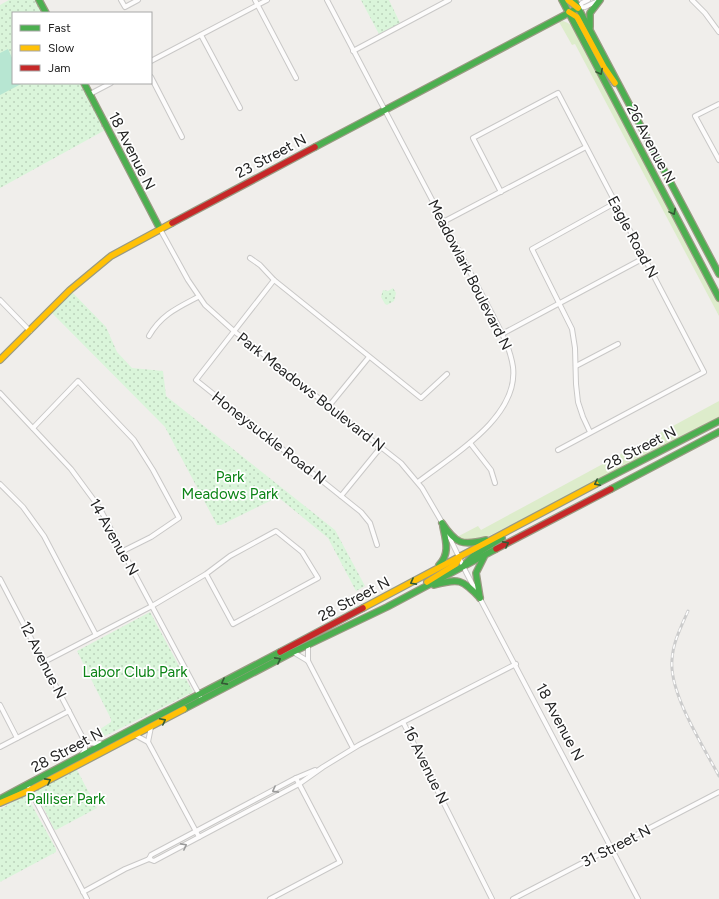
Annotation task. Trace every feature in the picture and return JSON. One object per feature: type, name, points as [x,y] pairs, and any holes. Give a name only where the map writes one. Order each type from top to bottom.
[{"type":"main road","points":[[39,0],[45,12]]},
{"type":"main road","name":"26 Avenue N","points":[[562,0],[719,298]]},
{"type":"main road","points":[[568,0],[578,8]]},
{"type":"main road","name":"26 Avenue N","points":[[574,0],[719,274]]},
{"type":"main road","points":[[590,29],[590,13],[600,0]]},
{"type":"main road","name":"23 Street N","points":[[0,360],[70,290],[111,256],[578,8]]},
{"type":"main road","points":[[569,12],[577,17],[610,77],[621,89]]},
{"type":"main road","name":"18 Avenue N","points":[[85,84],[160,229]]},
{"type":"main road","name":"28 Street N","points":[[0,803],[30,790],[151,727],[201,698],[528,519],[719,421]]},
{"type":"main road","name":"28 Street N","points":[[0,799],[108,741],[201,698],[387,607],[717,433]]},
{"type":"main road","points":[[464,566],[473,556],[491,546],[528,519]]},
{"type":"main road","points":[[442,523],[449,533],[460,543],[477,543],[494,538]]},
{"type":"main road","points":[[426,574],[444,561],[446,555],[447,547],[442,523]]},
{"type":"main road","points":[[480,598],[476,573],[480,561],[485,555]]},
{"type":"main road","points":[[387,607],[400,597],[456,564],[460,557]]},
{"type":"main road","points":[[424,588],[444,582],[458,580],[464,582],[480,598]]},
{"type":"street","points":[[121,0],[125,7],[138,0]]},
{"type":"street","points":[[255,0],[296,78]]},
{"type":"street","points":[[152,60],[267,0]]},
{"type":"street","name":"Meadowlark Boulevard N","points":[[327,0],[502,334],[512,362],[513,386],[508,400],[500,413],[470,443],[418,482]]},
{"type":"street","points":[[353,51],[449,0]]},
{"type":"street","name":"23 Street N","points":[[578,8],[582,3],[588,0]]},
{"type":"street","name":"23 Street N","points":[[578,8],[600,0]]},
{"type":"street","points":[[692,0],[714,24],[719,32]]},
{"type":"street","points":[[714,24],[719,21]]},
{"type":"street","points":[[201,35],[240,108]]},
{"type":"street","points":[[152,79],[182,137]]},
{"type":"street","points":[[90,94],[109,84]]},
{"type":"street","name":"Eagle Road N","points":[[501,192],[473,138],[558,93],[704,372],[558,450]]},
{"type":"street","points":[[719,104],[695,116],[719,160]]},
{"type":"street","points":[[444,222],[586,147]]},
{"type":"street","points":[[590,432],[579,403],[572,331],[569,322],[532,248],[615,203]]},
{"type":"street","name":"Park Meadows Boulevard N","points":[[160,229],[198,297],[205,305],[235,332],[401,463],[418,482],[460,557]]},
{"type":"street","points":[[250,258],[260,265],[274,280],[421,398],[447,374]]},
{"type":"street","points":[[502,334],[644,258]]},
{"type":"street","points":[[235,332],[274,280]]},
{"type":"street","points":[[149,336],[163,317],[198,297]]},
{"type":"street","points":[[0,300],[30,331]]},
{"type":"street","name":"Honeysuckle Road N","points":[[235,332],[196,380],[366,517],[377,545]]},
{"type":"street","points":[[576,366],[618,344]]},
{"type":"street","points":[[329,406],[369,356]]},
{"type":"street","points":[[33,428],[78,381],[134,440],[153,470],[179,518],[151,537],[123,551]]},
{"type":"street","name":"14 Avenue N","points":[[0,393],[62,458],[81,481],[99,507],[201,698]]},
{"type":"street","points":[[470,443],[491,470],[496,483]]},
{"type":"street","points":[[341,496],[381,447]]},
{"type":"street","points":[[0,484],[23,507],[44,536],[96,635]]},
{"type":"street","points":[[44,662],[152,606],[206,574],[231,556],[276,531],[302,552],[318,578],[233,624],[206,574]]},
{"type":"street","name":"18 Avenue N","points":[[460,557],[638,899]]},
{"type":"street","name":"12 Avenue N","points":[[0,579],[85,742]]},
{"type":"street","points":[[308,645],[308,661],[353,748]]},
{"type":"street","points":[[293,652],[308,661]]},
{"type":"street","name":"16 Avenue N","points":[[492,899],[403,722],[516,664]]},
{"type":"street","points":[[0,705],[17,738]]},
{"type":"street","points":[[0,747],[69,711]]},
{"type":"street","points":[[84,892],[125,869],[149,859],[154,861],[199,838],[299,784],[353,748],[403,722]]},
{"type":"street","points":[[148,742],[151,727]]},
{"type":"street","points":[[135,735],[148,742],[199,838]]},
{"type":"street","points":[[77,758],[85,750],[85,742],[96,744],[108,741]]},
{"type":"street","points":[[149,859],[151,854],[296,778],[323,767]]},
{"type":"street","points":[[270,899],[340,862],[296,778]]},
{"type":"street","points":[[27,784],[87,899]]},
{"type":"street","name":"31 Street N","points":[[513,899],[719,792]]},
{"type":"green space","points":[[9,0],[39,0],[45,12],[12,12],[12,84],[84,84],[107,129],[0,188],[0,5]]},
{"type":"green space","points":[[361,0],[389,0],[401,25],[380,36]]},
{"type":"green space","points":[[563,21],[574,28],[719,298],[719,316],[575,44],[572,45],[559,22]]},
{"type":"green space","points":[[8,49],[12,58],[12,84],[21,84],[0,95],[0,53]]},
{"type":"green space","points":[[393,288],[396,293],[394,301],[387,305],[381,297],[383,290],[388,291]]},
{"type":"green space","name":"Park Meadows Park","points":[[70,290],[106,327],[117,352],[132,368],[163,371],[166,396],[335,530],[365,586],[356,591],[328,538],[278,497],[221,525],[217,525],[165,427],[50,311]]},
{"type":"green space","points":[[719,401],[719,417],[490,535],[471,541],[457,537],[478,526],[481,530]]},
{"type":"green space","name":"Labor Club Park","points":[[150,612],[193,692],[105,736],[91,735],[111,722],[111,719],[77,651]]},
{"type":"green space","name":"Palliser Park","points":[[76,768],[97,808],[56,830],[54,829],[36,792],[37,789]]},
{"type":"green space","name":"Palliser Park","points":[[24,796],[28,798],[56,849],[56,852],[0,882],[0,809]]},
{"type":"railway","points":[[688,611],[674,647],[672,660],[673,673],[676,688],[688,719],[719,776]]},
{"type":"traffic: fast","points":[[39,0],[45,12]]},
{"type":"traffic: fast","points":[[562,0],[719,298]]},
{"type":"traffic: fast","points":[[574,0],[719,274]]},
{"type":"traffic: fast","points":[[590,27],[590,13],[600,0]]},
{"type":"traffic: fast","points":[[315,147],[578,8]]},
{"type":"traffic: fast","points":[[85,84],[160,229]]},
{"type":"traffic: fast","points":[[596,484],[719,421]]},
{"type":"traffic: fast","points":[[611,489],[719,432]]},
{"type":"traffic: fast","points":[[442,523],[451,535],[460,542],[471,543],[486,540]]},
{"type":"traffic: fast","points":[[439,565],[446,552],[443,527]]},
{"type":"traffic: fast","points":[[465,564],[473,556],[502,538]]},
{"type":"traffic: fast","points":[[184,709],[293,652],[387,607],[496,549]]},
{"type":"traffic: fast","points":[[480,598],[476,573],[484,557]]},
{"type":"traffic: fast","points":[[434,585],[449,581],[460,582],[469,587],[480,598]]},
{"type":"traffic: fast","points":[[0,799],[280,652]]},
{"type":"traffic: slow","points":[[568,0],[578,8]]},
{"type":"traffic: slow","points":[[569,12],[577,17],[604,67],[615,83]]},
{"type":"traffic: slow","points":[[0,360],[70,290],[111,256],[172,223]]},
{"type":"traffic: slow","points":[[363,608],[596,484]]},
{"type":"traffic: slow","points":[[427,582],[456,564],[460,557]]},
{"type":"traffic: slow","points":[[0,803],[30,790],[184,709]]},
{"type":"traffic: jam","points":[[172,223],[315,147]]},
{"type":"traffic: jam","points":[[496,549],[611,489]]},
{"type":"traffic: jam","points":[[280,652],[363,608]]}]
